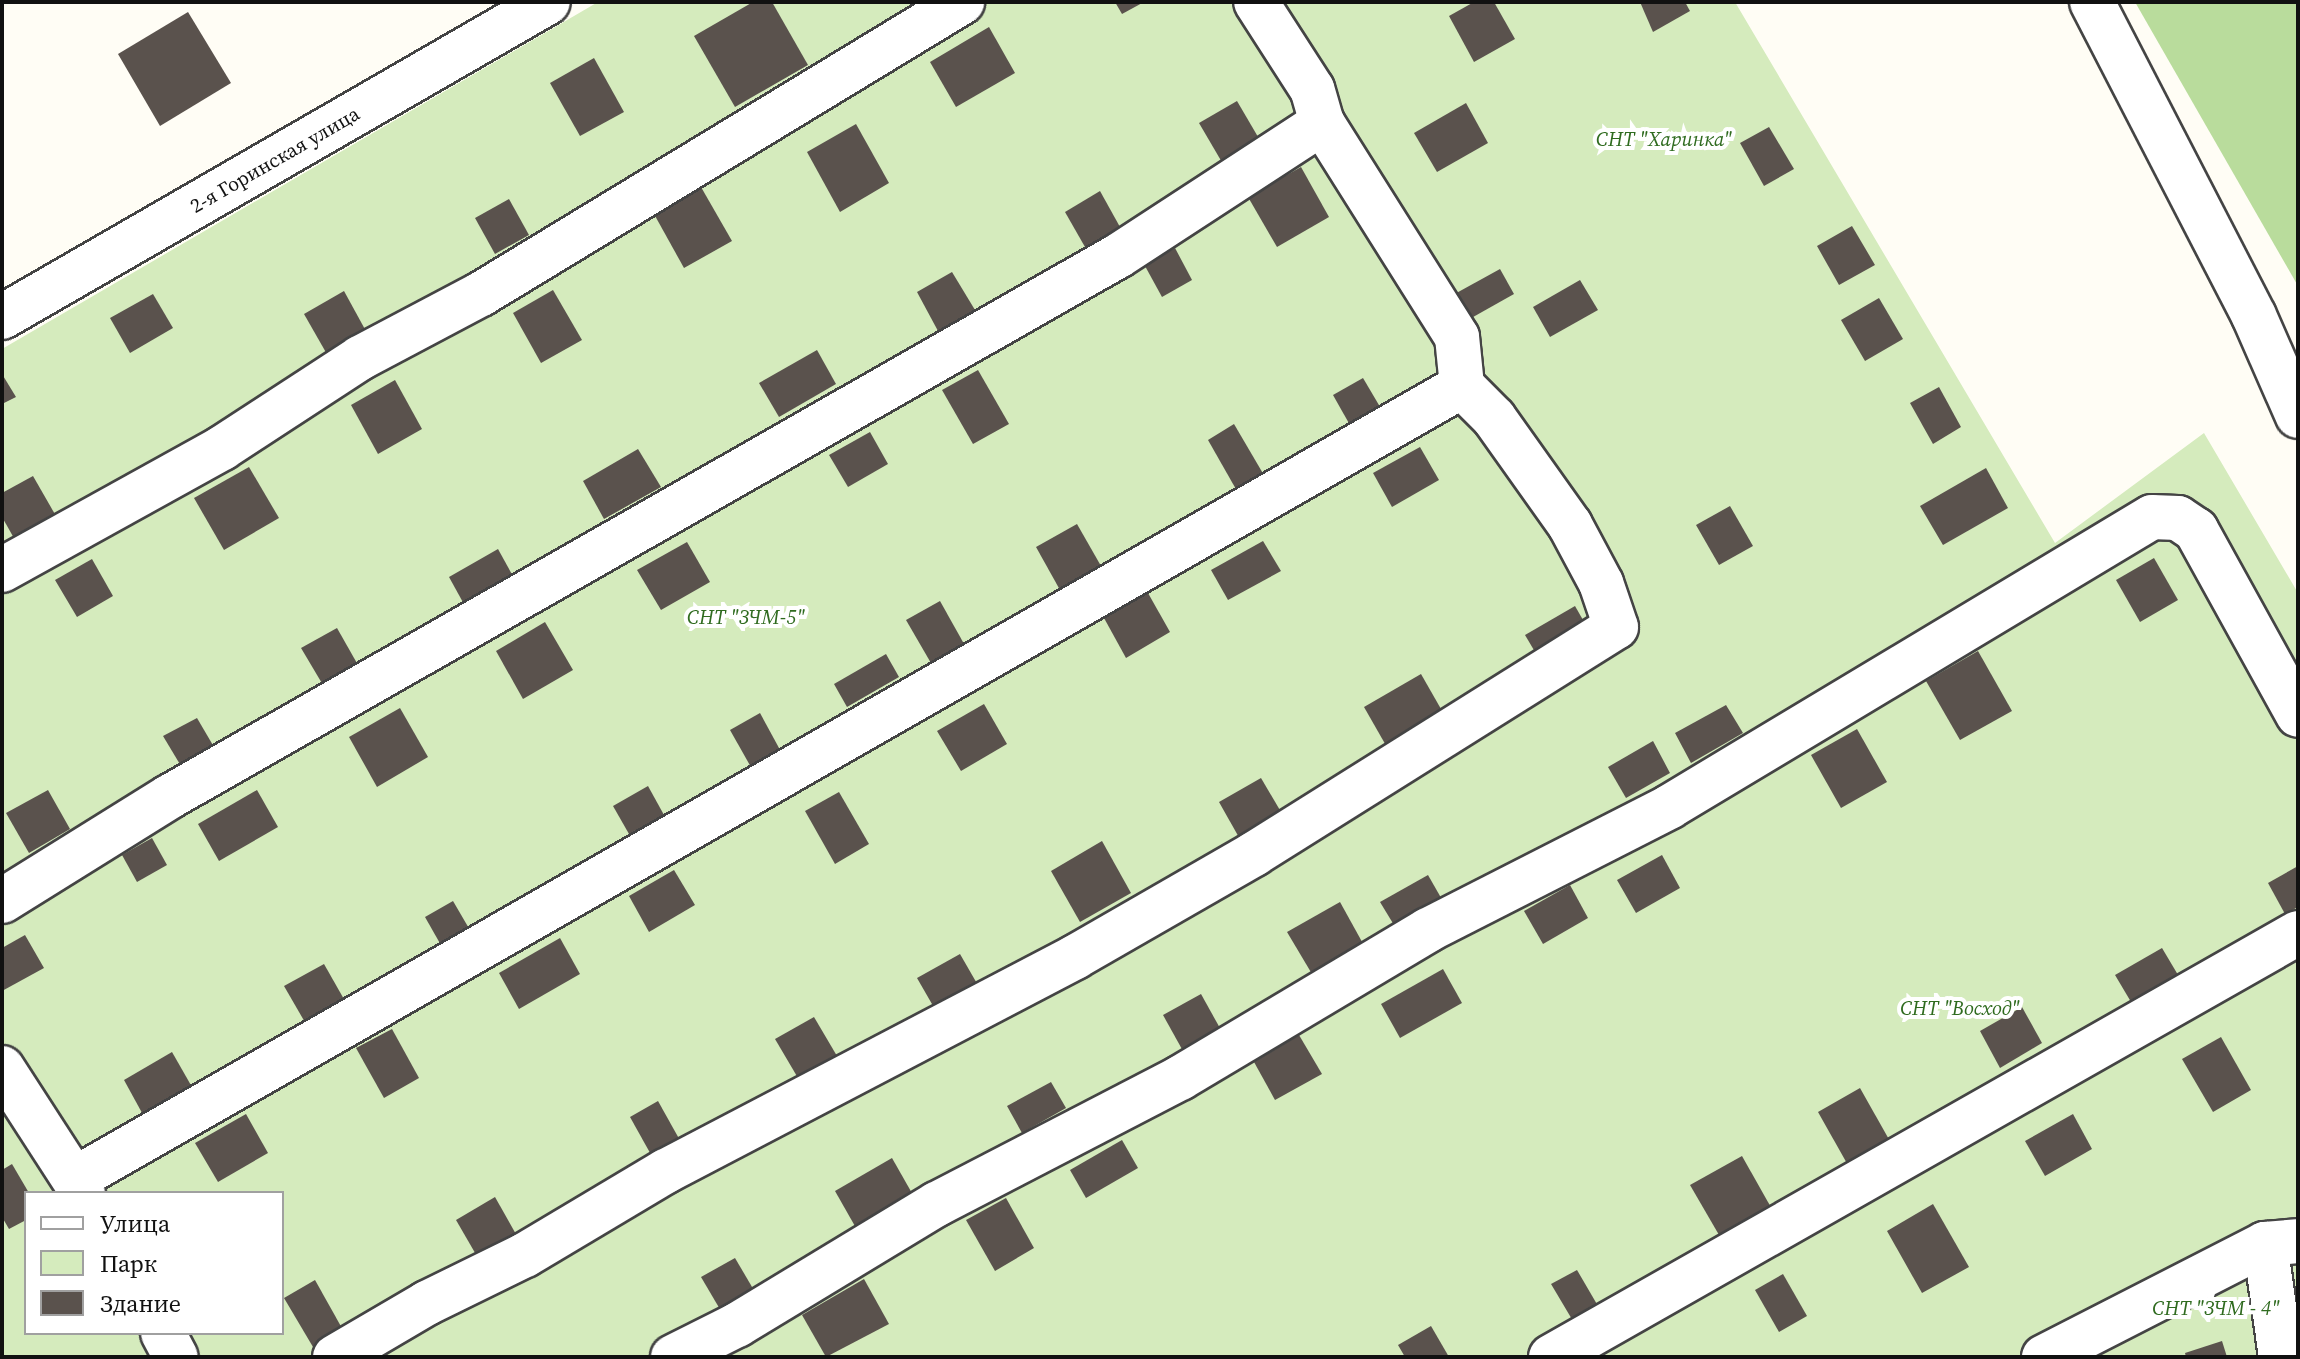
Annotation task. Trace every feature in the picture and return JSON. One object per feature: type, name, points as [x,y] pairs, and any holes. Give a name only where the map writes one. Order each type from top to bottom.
[{"type":"street","name":"2-я Горинская улица","points":[[2,317],[548,2]]},
{"type":"street","points":[[2,570],[222,448],[360,358],[481,294],[962,2]]},
{"type":"street","points":[[335,1357],[427,1303],[525,1255],[666,1171],[1075,957],[1254,854],[1616,627],[1601,583],[1570,525],[1494,418],[1462,386],[1457,337],[1322,123],[1312,89],[1256,2]]},
{"type":"street","points":[[2092,2],[2254,316],[2298,416]]},
{"type":"street","points":[[2,901],[169,797],[1118,256],[1322,123]]},
{"type":"street","points":[[2,1068],[79,1186],[1462,386]]},
{"type":"street","points":[[673,1357],[737,1325],[937,1204],[1180,1078],[1428,930],[1669,807],[2152,517],[2178,518],[2196,530],[2298,715]]},
{"type":"street","points":[[1551,1357],[2298,933]]},
{"type":"street","points":[[2044,1357],[2282,1242],[2281,1357]]},
{"type":"street","points":[[164,1335],[176,1357]]},
{"type":"green space","name":"СНТ \"ЗЧМ-5\"","points":[[598,2],[1735,2],[2055,543],[2204,433],[2298,593],[2298,1357],[2,1357],[2,349]]},
{"type":"green space","points":[[2135,2],[2298,2],[2298,286]]},
{"type":"building","points":[[753,2],[772,2],[808,65],[735,107],[694,36]]},
{"type":"building","points":[[1115,2],[1144,2],[1122,14]]},
{"type":"building","points":[[1474,2],[1494,2],[1515,39],[1474,62],[1449,16]]},
{"type":"building","points":[[1640,2],[1685,2],[1690,11],[1653,32]]},
{"type":"building","points":[[188,12],[231,83],[160,126],[118,54]]},
{"type":"building","points":[[989,27],[1015,73],[956,107],[930,62]]},
{"type":"building","points":[[594,58],[624,112],[580,136],[550,83]]},
{"type":"building","points":[[1237,101],[1261,142],[1223,164],[1199,123]]},
{"type":"building","points":[[1466,103],[1488,143],[1437,172],[1414,133]]},
{"type":"building","points":[[856,124],[889,183],[840,212],[807,152]]},
{"type":"building","points":[[1769,127],[1794,169],[1764,186],[1740,143]]},
{"type":"building","points":[[1301,167],[1329,217],[1277,247],[1248,197]]},
{"type":"building","points":[[701,187],[732,241],[684,268],[654,214]]},
{"type":"building","points":[[1100,191],[1120,227],[1085,247],[1065,212]]},
{"type":"building","points":[[509,199],[529,235],[495,254],[475,218]]},
{"type":"building","points":[[1852,226],[1875,265],[1839,285],[1817,246]]},
{"type":"building","points":[[1175,248],[1192,280],[1162,297],[1145,266]]},
{"type":"building","points":[[1500,269],[1514,294],[1466,321],[1451,296]]},
{"type":"building","points":[[952,272],[975,310],[938,331],[917,292]]},
{"type":"building","points":[[1580,280],[1598,310],[1550,337],[1533,307]]},
{"type":"building","points":[[553,290],[582,340],[541,363],[513,313]]},
{"type":"building","points":[[344,291],[367,333],[328,356],[304,314]]},
{"type":"building","points":[[153,294],[173,328],[130,353],[110,318]]},
{"type":"building","points":[[1879,298],[1903,339],[1865,361],[1841,320]]},
{"type":"building","points":[[817,350],[836,384],[779,417],[759,383]]},
{"type":"building","points":[[978,370],[1009,424],[973,444],[942,390]]},
{"type":"building","points":[[2,374],[16,397],[2,404]]},
{"type":"building","points":[[1363,378],[1386,417],[1355,434],[1333,395]]},
{"type":"building","points":[[395,380],[422,429],[378,454],[351,405]]},
{"type":"building","points":[[1939,387],[1961,427],[1933,444],[1910,403]]},
{"type":"building","points":[[1234,424],[1268,482],[1241,498],[1208,440]]},
{"type":"building","points":[[870,432],[888,464],[848,487],[829,455]]},
{"type":"building","points":[[1420,447],[1439,480],[1392,507],[1373,473]]},
{"type":"building","points":[[638,449],[661,487],[604,519],[583,481]]},
{"type":"building","points":[[249,467],[279,518],[224,550],[194,498]]},
{"type":"building","points":[[1986,468],[2008,508],[1943,545],[1920,506]]},
{"type":"building","points":[[33,476],[60,523],[19,547],[2,517],[2,493]]},
{"type":"building","points":[[1730,506],[1753,546],[1719,565],[1696,525]]},
{"type":"building","points":[[1077,524],[1101,566],[1060,590],[1036,547]]},
{"type":"building","points":[[1263,541],[1281,571],[1228,600],[1211,570]]},
{"type":"building","points":[[687,542],[710,582],[661,610],[637,570]]},
{"type":"building","points":[[498,549],[514,578],[465,606],[449,577]]},
{"type":"building","points":[[2154,558],[2178,600],[2140,622],[2116,580]]},
{"type":"building","points":[[92,559],[113,596],[77,617],[55,580]]},
{"type":"building","points":[[1148,593],[1170,632],[1126,658],[1104,618]]},
{"type":"building","points":[[940,601],[968,651],[935,670],[906,620]]},
{"type":"building","points":[[1575,606],[1591,634],[1541,662],[1525,635]]},
{"type":"building","points":[[545,622],[573,670],[523,699],[496,651]]},
{"type":"building","points":[[337,628],[358,665],[323,685],[301,648]]},
{"type":"building","points":[[1978,651],[2012,711],[1960,740],[1926,681]]},
{"type":"building","points":[[886,654],[899,677],[847,707],[834,684]]},
{"type":"building","points":[[1421,674],[1445,716],[1388,749],[1364,707]]},
{"type":"building","points":[[984,704],[1007,744],[961,771],[937,731]]},
{"type":"building","points":[[1726,705],[1743,733],[1691,763],[1675,733]]},
{"type":"building","points":[[400,708],[428,757],[377,787],[349,737]]},
{"type":"building","points":[[760,713],[785,759],[756,776],[730,730]]},
{"type":"building","points":[[197,718],[214,747],[181,766],[163,736]]},
{"type":"building","points":[[1857,729],[1887,782],[1841,808],[1811,755]]},
{"type":"building","points":[[1653,741],[1670,773],[1626,798],[1608,767]]},
{"type":"building","points":[[1261,778],[1284,817],[1241,841],[1219,802]]},
{"type":"building","points":[[648,786],[664,815],[629,834],[613,806]]},
{"type":"building","points":[[48,790],[70,829],[29,853],[6,813]]},
{"type":"building","points":[[257,790],[278,827],[219,861],[198,824]]},
{"type":"building","points":[[839,792],[869,844],[835,864],[805,811]]},
{"type":"building","points":[[152,838],[167,865],[137,882],[122,855]]},
{"type":"building","points":[[1102,841],[1131,893],[1080,922],[1051,871]]},
{"type":"building","points":[[1662,855],[1680,888],[1636,913],[1617,880]]},
{"type":"building","points":[[2298,866],[2298,907],[2285,914],[2268,883]]},
{"type":"building","points":[[674,870],[695,905],[649,932],[629,896]]},
{"type":"building","points":[[1428,875],[1444,903],[1397,930],[1380,902]]},
{"type":"building","points":[[1570,885],[1588,918],[1543,944],[1524,911]]},
{"type":"building","points":[[453,901],[474,937],[446,954],[425,917]]},
{"type":"building","points":[[1340,902],[1366,949],[1315,979],[1287,932]]},
{"type":"building","points":[[25,935],[44,968],[2,991],[2,948]]},
{"type":"building","points":[[560,938],[580,974],[519,1009],[499,973]]},
{"type":"building","points":[[2162,948],[2181,980],[2134,1007],[2115,975]]},
{"type":"building","points":[[960,954],[979,987],[936,1011],[917,978]]},
{"type":"building","points":[[324,964],[349,1008],[310,1031],[284,986]]},
{"type":"building","points":[[1443,969],[1462,1003],[1400,1038],[1381,1004]]},
{"type":"building","points":[[1201,994],[1226,1039],[1188,1060],[1163,1015]]},
{"type":"building","points":[[2022,1007],[2042,1043],[2000,1068],[1980,1031]]},
{"type":"building","points":[[814,1017],[837,1056],[798,1078],[775,1039]]},
{"type":"building","points":[[392,1029],[419,1078],[384,1098],[356,1048]]},
{"type":"building","points":[[1299,1035],[1322,1074],[1275,1100],[1254,1062]]},
{"type":"building","points":[[2221,1037],[2251,1090],[2213,1112],[2182,1059]]},
{"type":"building","points":[[172,1052],[196,1094],[147,1122],[124,1080]]},
{"type":"building","points":[[1051,1082],[1066,1108],[1022,1133],[1007,1106]]},
{"type":"building","points":[[1860,1088],[1891,1143],[1849,1167],[1818,1112]]},
{"type":"building","points":[[658,1101],[682,1144],[654,1160],[630,1117]]},
{"type":"building","points":[[246,1114],[268,1153],[218,1182],[195,1143]]},
{"type":"building","points":[[2073,1114],[2092,1149],[2045,1176],[2025,1141]]},
{"type":"building","points":[[1122,1140],[1138,1168],[1086,1198],[1070,1170]]},
{"type":"building","points":[[1742,1156],[1777,1218],[1726,1247],[1690,1185]]},
{"type":"building","points":[[892,1158],[917,1202],[860,1235],[835,1191]]},
{"type":"building","points":[[12,1164],[28,1191],[24,1191],[24,1221],[9,1229],[2,1217],[2,1170]]},
{"type":"building","points":[[495,1197],[517,1236],[478,1258],[456,1220]]},
{"type":"building","points":[[1006,1198],[1034,1248],[995,1271],[966,1220]]},
{"type":"building","points":[[1933,1204],[1969,1267],[1922,1293],[1887,1231]]},
{"type":"building","points":[[735,1258],[755,1292],[721,1311],[701,1277]]},
{"type":"building","points":[[1577,1270],[1598,1306],[1573,1321],[1551,1284]]},
{"type":"building","points":[[1783,1274],[1807,1316],[1779,1332],[1755,1290]]},
{"type":"building","points":[[864,1279],[889,1324],[826,1357],[802,1315]]},
{"type":"building","points":[[315,1280],[343,1330],[313,1347],[284,1298]]},
{"type":"building","points":[[1431,1326],[1449,1357],[1405,1357],[1398,1345]]},
{"type":"building","points":[[2222,1341],[2227,1357],[2186,1357],[2185,1353]]},
{"type":"park label","name":"СНТ \"Харинка\"","points":[[1664,139]]},
{"type":"park label","name":"СНТ \"Восход\"","points":[[1960,1008]]},
{"type":"park label","name":"СНТ \"ЗЧМ - 4\"","points":[[2216,1308]]}]
